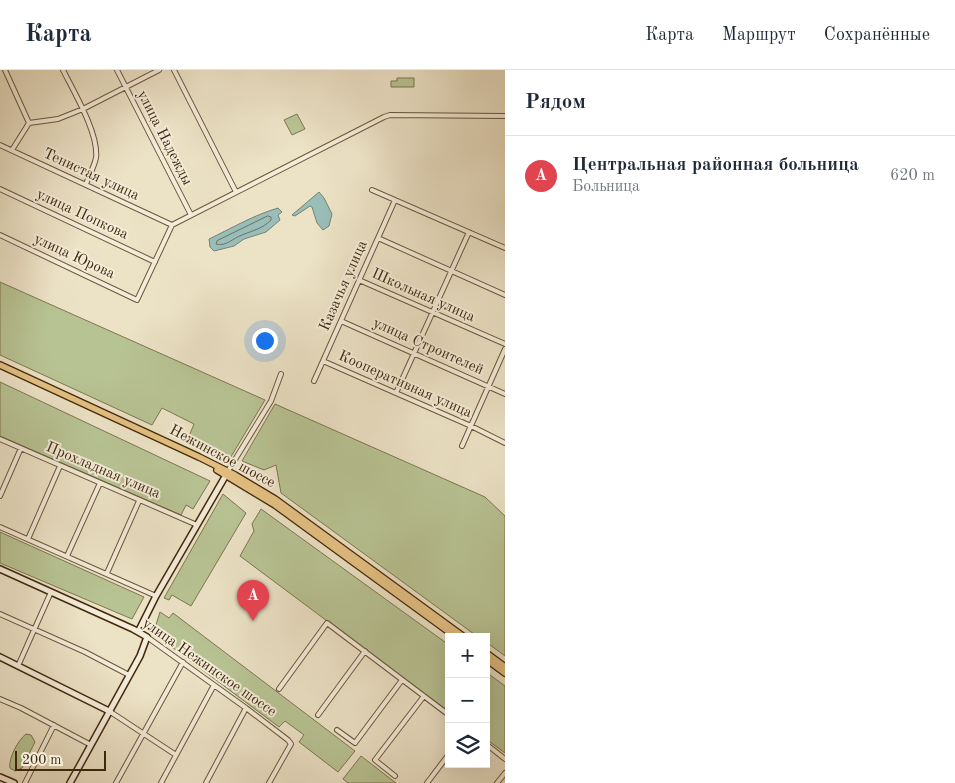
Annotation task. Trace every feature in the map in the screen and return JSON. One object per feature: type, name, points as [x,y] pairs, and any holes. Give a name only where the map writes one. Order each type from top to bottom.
[{"type":"main road","name":"Нежинское шоссе","points":[[0,367],[227,473],[275,499],[459,633]]},
{"type":"main road","name":"Нежинское шоссе","points":[[227,473],[275,505],[451,633]]},
{"type":"main road","points":[[138,632],[156,596],[227,473]]},
{"type":"main road","name":"улица Нежинское шоссе","points":[[0,569],[138,632],[147,638]]},
{"type":"main road","points":[[70,783],[110,711],[147,638]]},
{"type":"main road","points":[[490,656],[505,667]]},
{"type":"main road","points":[[0,658],[110,711]]},
{"type":"main road","points":[[490,662],[505,672]]},
{"type":"main road","points":[[0,776],[14,783]]},
{"type":"street","points":[[5,70],[29,123]]},
{"type":"street","points":[[63,70],[91,129],[96,156],[86,184]]},
{"type":"street","name":"улица Надежды","points":[[117,70],[191,215]]},
{"type":"street","points":[[12,150],[29,123],[58,119],[83,109],[160,70]]},
{"type":"street","points":[[174,70],[236,192]]},
{"type":"street","points":[[155,262],[172,225],[384,117],[505,116]]},
{"type":"street","name":"Тенистая улица","points":[[0,145],[172,225]]},
{"type":"street","name":"улица Попкова","points":[[0,189],[155,262]]},
{"type":"street","points":[[372,190],[505,248]]},
{"type":"street","name":"Казачья улица","points":[[314,381],[395,200]]},
{"type":"street","points":[[396,393],[469,232]]},
{"type":"street","name":"улица Юрова","points":[[0,235],[138,300],[155,262]]},
{"type":"street","points":[[378,238],[505,295]]},
{"type":"street","name":"Школьная улица","points":[[359,280],[505,344]]},
{"type":"street","name":"улица Строителей","points":[[341,321],[505,394]]},
{"type":"street","points":[[462,446],[505,349]]},
{"type":"street","name":"Кооперативная улица","points":[[323,361],[471,426],[505,443]]},
{"type":"street","points":[[227,473],[270,401],[281,374]]},
{"type":"street","name":"Прохладная улица","points":[[0,439],[197,525]]},
{"type":"street","points":[[0,496],[21,448]]},
{"type":"street","points":[[28,539],[60,466]]},
{"type":"street","points":[[67,556],[100,483]]},
{"type":"street","points":[[106,573],[139,501]]},
{"type":"street","points":[[0,527],[156,596]]},
{"type":"street","points":[[18,666],[51,592]]},
{"type":"street","points":[[0,614],[85,652],[129,675]]},
{"type":"street","points":[[279,689],[327,623],[445,712]]},
{"type":"street","name":"улица Нежинское шоссе","points":[[147,638],[183,662],[288,740],[291,744],[268,783]]},
{"type":"street","points":[[318,715],[365,651]]},
{"type":"street","points":[[116,783],[183,662]]},
{"type":"street","points":[[338,730],[354,743],[402,680]]},
{"type":"street","points":[[161,783],[214,685]]},
{"type":"street","points":[[395,776],[375,760],[424,696]]},
{"type":"street","points":[[0,699],[90,745]]},
{"type":"street","points":[[206,783],[246,708]]},
{"type":"street","points":[[110,711],[176,755]]},
{"type":"street","points":[[25,783],[54,725]]},
{"type":"street","points":[[490,747],[505,759]]},
{"type":"street","points":[[427,783],[445,759]]},
{"type":"street","points":[[497,783],[505,773]]},
{"type":"green space","points":[[397,78],[414,78],[414,87],[391,87],[391,81],[397,81]]},
{"type":"green space","points":[[297,114],[305,129],[292,135],[284,120]]},
{"type":"green space","points":[[0,282],[265,400],[229,460],[187,441],[194,424],[162,408],[152,425],[0,355]]},
{"type":"green space","points":[[0,382],[210,481],[193,509],[186,505],[181,515],[0,436]]},
{"type":"green space","points":[[275,404],[485,497],[505,516],[505,656],[490,645],[490,633],[473,633],[281,493],[276,465],[264,470],[242,461]]},
{"type":"green space","points":[[223,494],[246,513],[191,606],[172,595],[169,600],[164,598]]},
{"type":"green space","points":[[261,509],[445,642],[445,709],[240,556],[254,531],[252,524]]},
{"type":"green space","points":[[0,532],[144,597],[132,619],[0,563]]},
{"type":"green space","points":[[160,612],[169,618],[173,613],[355,751],[338,772],[299,742],[304,735],[285,721],[279,727],[157,636],[156,625]]},
{"type":"green space","points":[[490,675],[505,686],[505,753],[490,742]]},
{"type":"green space","points":[[26,734],[31,735],[35,742],[22,768],[15,771],[10,768],[12,755]]},
{"type":"green space","points":[[361,756],[396,783],[348,783],[343,779]]},
{"type":"water","points":[[319,192],[332,214],[329,226],[323,230],[317,223],[310,206],[295,216],[292,215]]},
{"type":"water","points":[[278,208],[282,212],[278,215],[280,220],[266,232],[244,239],[234,246],[214,251],[210,247],[209,239],[252,218]]},
{"type":"place","name":"Центральная районная больница","points":[[253,621]]}]
